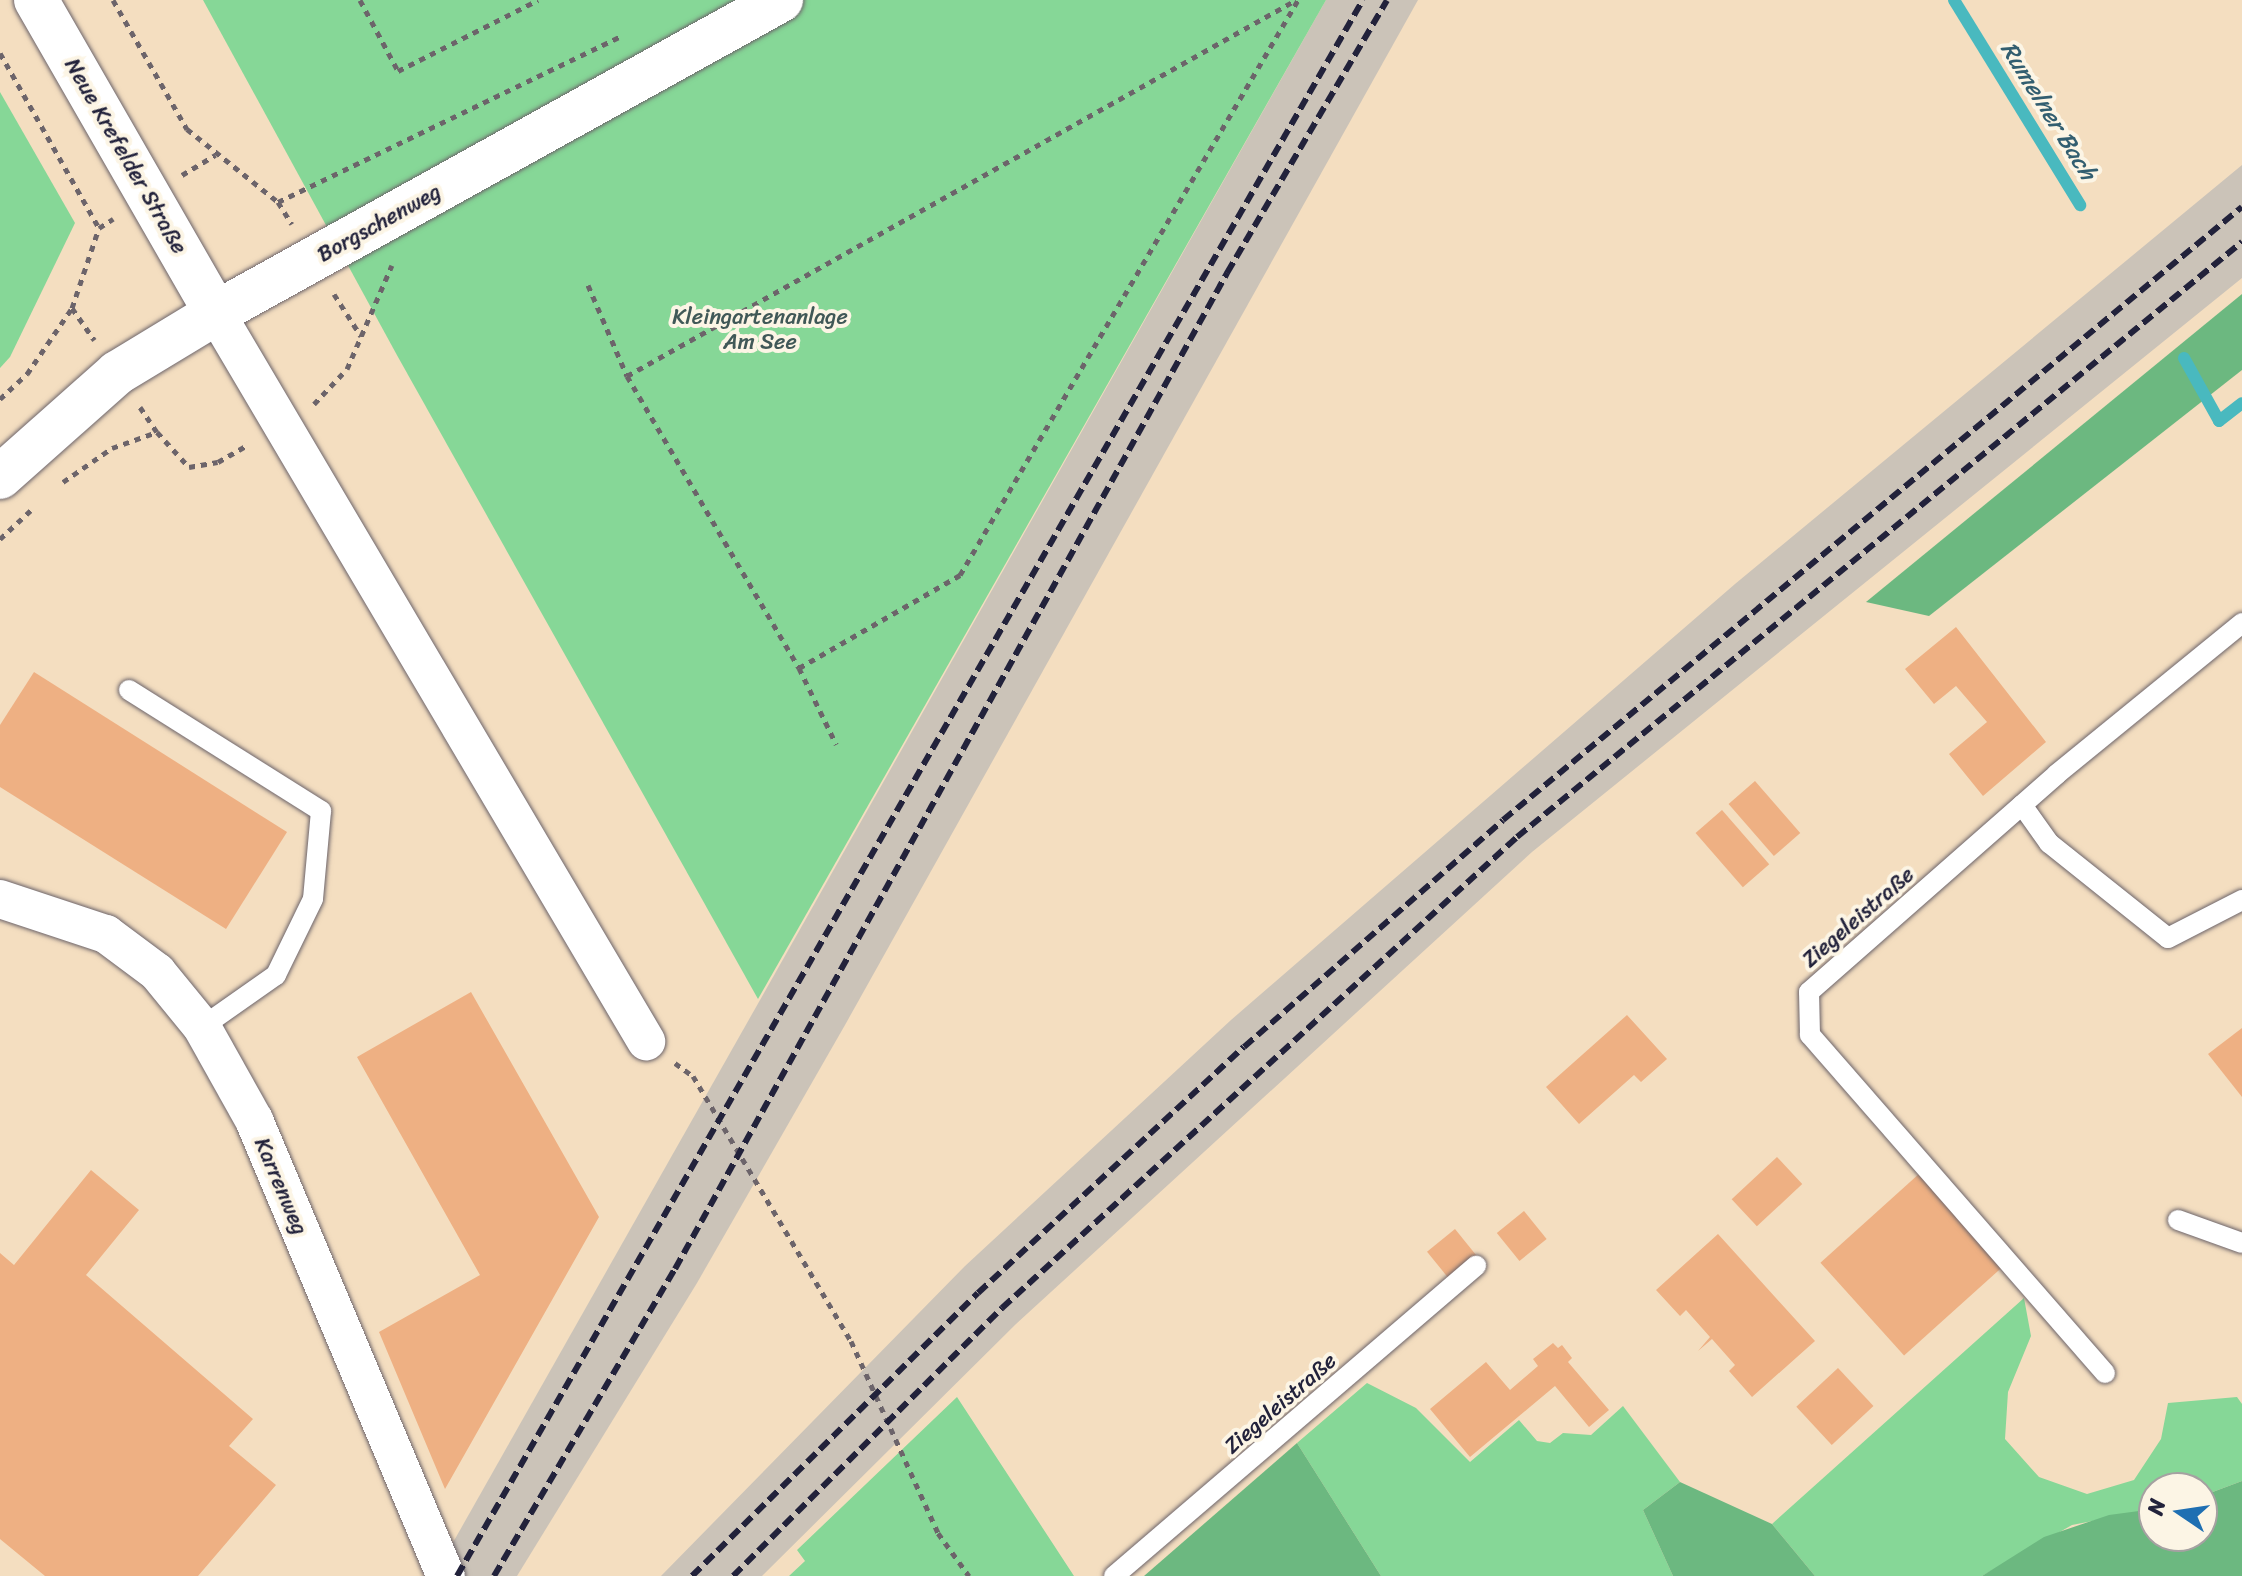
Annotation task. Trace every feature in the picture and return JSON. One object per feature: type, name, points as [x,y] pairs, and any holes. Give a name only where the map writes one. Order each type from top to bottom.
[{"type":"street","name":"Neue Krefelder Straße","points":[[36,0],[216,313]]},
{"type":"street","name":"Borgschenweg","points":[[0,477],[117,373],[216,313],[781,0]]},
{"type":"street","points":[[216,313],[278,427],[646,1041]]},
{"type":"street","name":"Karrenweg","points":[[0,899],[106,934],[157,972],[202,1027],[254,1120],[446,1576]]},
{"type":"lane","name":"Ziegeleistraße","points":[[2105,1373],[1810,1035],[1809,992],[2022,805],[2242,623]]},
{"type":"lane","points":[[129,690],[321,811],[313,899],[276,975],[202,1027]]},
{"type":"lane","points":[[2022,805],[2049,843],[2168,938],[2242,900]]},
{"type":"lane","points":[[2178,1220],[2242,1243]]},
{"type":"lane","name":"Ziegeleistraße","points":[[1114,1576],[1476,1266]]},
{"type":"path","points":[[113,0],[187,129],[278,202],[361,337]]},
{"type":"path","points":[[360,0],[398,71],[538,0]]},
{"type":"path","points":[[627,376],[1297,0]]},
{"type":"path","points":[[799,668],[960,575],[1297,0]]},
{"type":"path","points":[[278,202],[638,28]]},
{"type":"path","points":[[0,53],[99,228],[72,308],[27,374],[0,399]]},
{"type":"path","points":[[55,487],[112,448],[157,432],[189,467],[218,462],[324,397],[347,369],[420,201]]},
{"type":"path","points":[[588,285],[627,376],[799,668],[836,744]]},
{"type":"path","points":[[0,539],[33,508]]},
{"type":"path","points":[[646,1041],[693,1076],[851,1341],[938,1533],[969,1576]]},
{"type":"shaded area","points":[[1326,0],[1418,0],[845,1025],[697,1283],[517,1576],[434,1576]]},
{"type":"shaded area","points":[[2242,165],[2242,278],[1532,852],[1016,1324],[762,1576],[661,1576],[965,1266],[1231,1020],[1735,584]]},
{"type":"green space","name":"Kleingartenanlage Am See","points":[[203,0],[1326,0],[758,999],[398,357]]},
{"type":"green space","points":[[0,92],[75,223],[10,357],[0,368]]},
{"type":"green space","points":[[2242,294],[2242,370],[1929,616],[1866,602]]},
{"type":"green space","points":[[2024,1298],[2031,1336],[2008,1392],[2005,1439],[2039,1477],[2087,1494],[2134,1480],[2138,1474],[2138,1512],[2072,1525],[1982,1576],[1815,1576],[1772,1524]]},
{"type":"green space","points":[[1367,1383],[1416,1408],[1470,1462],[1519,1420],[1537,1441],[1550,1443],[1563,1433],[1591,1435],[1623,1406],[1680,1482],[1643,1510],[1673,1576],[1381,1576],[1297,1443]]},
{"type":"green space","points":[[957,1397],[1074,1576],[789,1576],[805,1561],[797,1550]]},
{"type":"green space","points":[[2237,1397],[2242,1404],[2242,1481],[2218,1490],[2218,1472],[2139,1472],[2161,1439],[2168,1403]]},
{"type":"green space","points":[[1297,1443],[1381,1576],[1144,1576]]},
{"type":"green space","points":[[2242,1481],[2242,1576],[1982,1576],[2044,1537],[2109,1515],[2138,1511],[2138,1552],[2218,1552],[2218,1490]]},
{"type":"green space","points":[[1680,1482],[1772,1524],[1815,1576],[1673,1576],[1643,1510]]},
{"type":"building","points":[[1956,627],[2046,742],[1983,796],[1949,754],[1987,722],[1956,686],[1934,704],[1905,669]]},
{"type":"building","points":[[34,672],[287,832],[226,929],[0,787],[0,725]]},
{"type":"building","points":[[1755,781],[1800,833],[1774,856],[1729,804]]},
{"type":"building","points":[[1722,810],[1769,864],[1743,887],[1696,833]]},
{"type":"building","points":[[471,992],[599,1217],[445,1489],[379,1332],[480,1275],[357,1057]]},
{"type":"building","points":[[1627,1015],[1667,1059],[1641,1082],[1634,1075],[1579,1124],[1546,1087]]},
{"type":"building","points":[[2242,1028],[2242,1097],[2208,1054]]},
{"type":"building","points":[[1777,1157],[1802,1184],[1757,1226],[1732,1199]]},
{"type":"building","points":[[91,1170],[139,1210],[86,1275],[253,1419],[229,1446],[276,1485],[198,1576],[45,1576],[0,1539],[0,1253],[14,1265]]},
{"type":"building","points":[[1920,1173],[2004,1266],[1904,1356],[1820,1263]]},
{"type":"building","points":[[1524,1211],[1547,1239],[1519,1261],[1497,1233]]},
{"type":"building","points":[[1455,1229],[1478,1257],[1450,1280],[1427,1252]]},
{"type":"building","points":[[1718,1234],[1815,1341],[1752,1397],[1729,1371],[1735,1365],[1712,1339],[1698,1351],[1710,1337],[1686,1310],[1680,1316],[1656,1290]]},
{"type":"building","points":[[1553,1343],[1558,1348],[1562,1345],[1572,1358],[1568,1362],[1609,1410],[1589,1427],[1555,1386],[1470,1457],[1430,1409],[1486,1362],[1510,1390],[1538,1366],[1533,1359]]},
{"type":"building","points":[[1838,1368],[1873,1406],[1832,1445],[1796,1407]]},
{"type":"waterway","name":"Rumelner Bach","points":[[1954,0],[2080,205]]},
{"type":"waterway","name":"Rumelner Bach","points":[[2184,358],[2219,421],[2242,403]]},
{"type":"railway","points":[[457,1576],[1363,0]]},
{"type":"railway","points":[[494,1576],[675,1269],[1227,273],[1387,0]]},
{"type":"railway","points":[[692,1576],[978,1293],[1244,1047],[1503,820],[2242,207]]},
{"type":"railway","points":[[733,1576],[1002,1308],[1517,837],[2242,242]]}]
